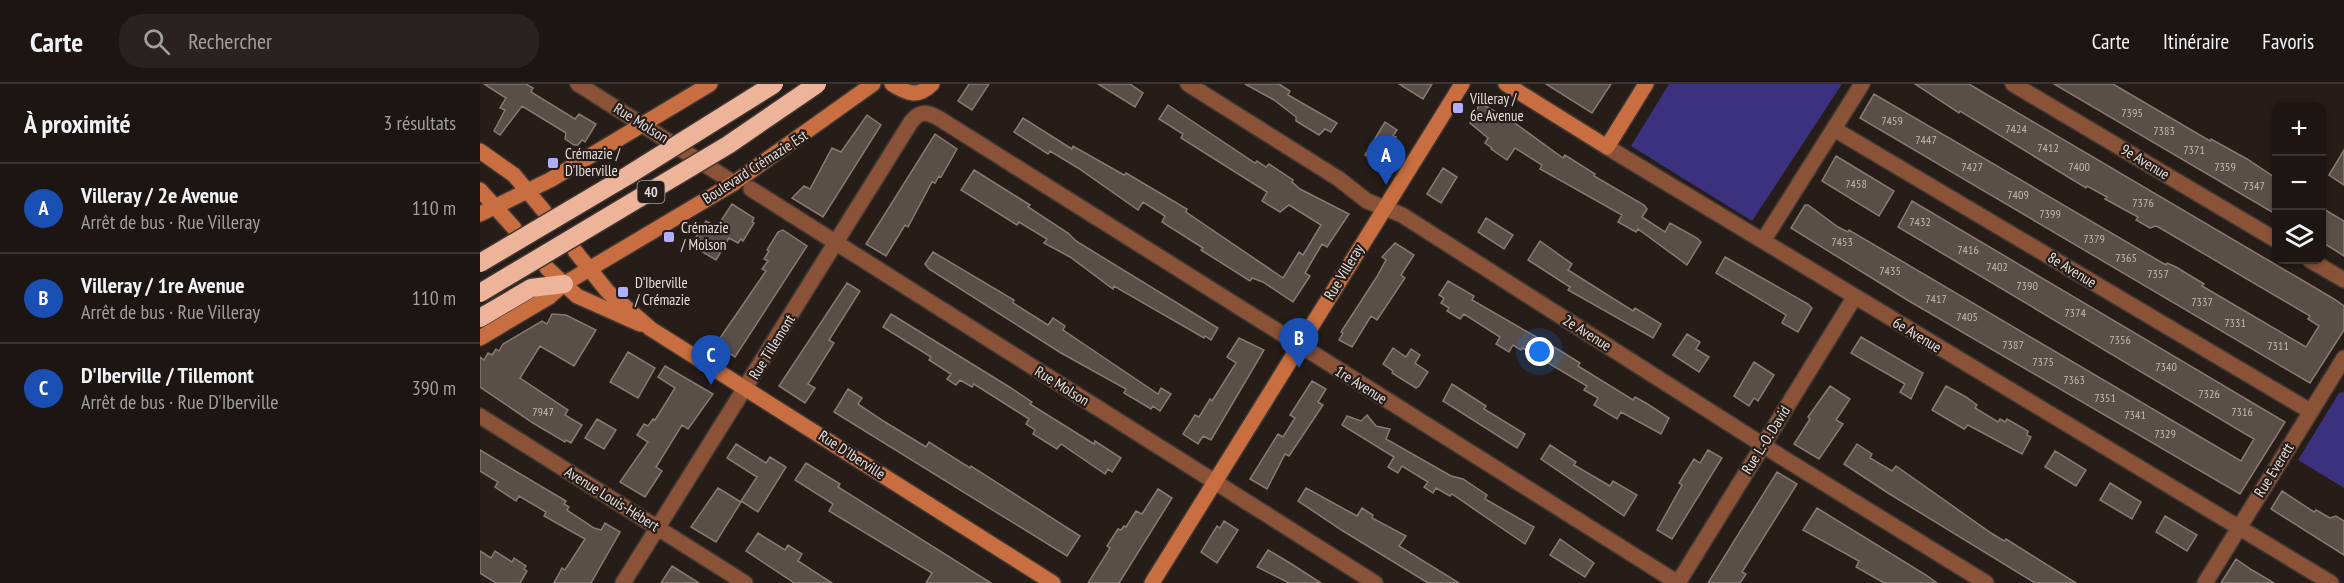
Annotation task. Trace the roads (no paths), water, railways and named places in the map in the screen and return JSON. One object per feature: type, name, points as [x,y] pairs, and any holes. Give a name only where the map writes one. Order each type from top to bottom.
[{"type":"highway","name":"40","points":[[480,263],[627,176],[774,84]]},
{"type":"highway","name":"40","points":[[480,293],[728,145],[817,84]]},
{"type":"highway","points":[[480,318],[531,288],[564,284]]},
{"type":"main road","points":[[480,214],[528,191],[710,84]]},
{"type":"main road","name":"Boulevard Crémazie Est","points":[[480,338],[549,297],[564,284],[734,183],[873,84]]},
{"type":"main road","points":[[892,84],[907,93],[914,94],[932,84]]},
{"type":"main road","name":"Rue Villeray","points":[[1152,583],[1462,84]]},
{"type":"main road","name":"6e Avenue","points":[[1506,84],[1607,147]]},
{"type":"main road","points":[[1607,147],[1646,84]]},
{"type":"main road","points":[[480,151],[514,175],[544,211]]},
{"type":"main road","points":[[480,190],[514,228]]},
{"type":"main road","name":"Rue D'Iberville","points":[[575,251],[608,292],[651,329],[1053,583]]},
{"type":"main road","name":"Rue D'Iberville","points":[[547,268],[578,296],[651,329]]},
{"type":"street","name":"Rue Molson","points":[[578,84],[645,124],[734,183]]},
{"type":"street","name":"2e Avenue","points":[[1188,84],[1338,179],[1362,198],[1402,215],[1986,583]]},
{"type":"street","points":[[1763,241],[1862,84]]},
{"type":"street","name":"9e Avenue","points":[[2013,84],[2272,237]]},
{"type":"street","name":"Rue Tillemont","points":[[623,583],[911,122],[922,113]]},
{"type":"street","name":"1re Avenue","points":[[922,113],[940,119],[1678,583]]},
{"type":"street","name":"8e Avenue","points":[[1834,129],[2310,411]]},
{"type":"street","name":"6e Avenue","points":[[1607,147],[1854,298],[2331,583]]},
{"type":"street","name":"Rue Molson","points":[[751,189],[836,245],[1375,583]]},
{"type":"street","points":[[2317,264],[2344,280]]},
{"type":"street","name":"Rue L.-O. David","points":[[1678,583],[1854,298]]},
{"type":"street","name":"Rue Everett","points":[[2205,583],[2310,411],[2341,368]]},
{"type":"street","name":"Avenue Louis-Hébert","points":[[480,416],[745,583]]},
{"type":"place","name":"Villeray / 6e Avenue","points":[[1458,108]]},
{"type":"place","name":"Crémazie / D'Iberville","points":[[553,163]]},
{"type":"place","name":"Villeray / 2e Avenue","points":[[1386,185]]},
{"type":"place","name":"Crémazie / Molson","points":[[669,237]]},
{"type":"place","name":"D'Iberville / Crémazie","points":[[623,292]]},
{"type":"place","name":"Villeray / 1re Avenue","points":[[1299,368]]},
{"type":"place","name":"D'Iberville / Tillemont","points":[[711,385]]}]
